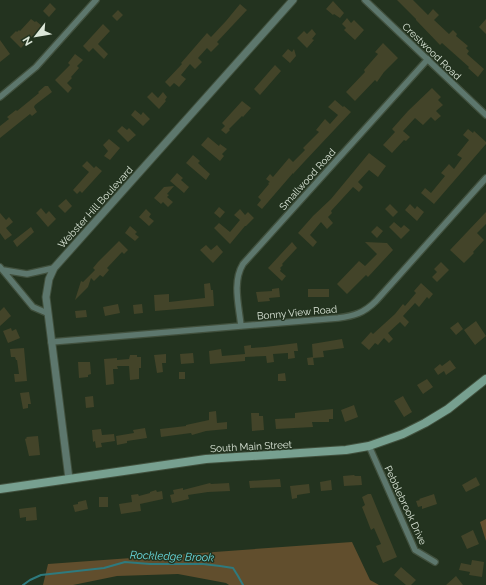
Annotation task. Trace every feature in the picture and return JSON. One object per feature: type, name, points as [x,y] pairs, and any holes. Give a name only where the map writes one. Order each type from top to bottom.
[{"type":"main road","name":"South Main Street","points":[[0,489],[206,459],[346,450],[369,446],[403,434],[425,423],[448,409],[486,380]]},
{"type":"street","points":[[0,97],[36,67],[96,0]]},
{"type":"street","name":"Webster Hill Boulevard","points":[[69,479],[47,313],[47,288],[54,268],[293,0]]},
{"type":"street","name":"Crestwood Road","points":[[365,0],[486,115]]},
{"type":"street","name":"Smallwood Road","points":[[240,326],[237,281],[239,271],[243,264],[428,59]]},
{"type":"street","name":"Bonny View Road","points":[[51,342],[351,317],[361,313],[376,301],[486,178]]},
{"type":"street","points":[[1,269],[27,274],[54,268]]},
{"type":"street","points":[[1,269],[34,307],[47,313]]},
{"type":"street","name":"Pebblebrook Drive","points":[[369,446],[414,550],[435,562]]},
{"type":"shaded area","points":[[486,519],[486,541],[480,522]]},
{"type":"shaded area","points":[[352,542],[370,580],[379,585],[229,585],[226,583],[178,574],[117,576],[73,585],[43,585],[48,564]]},
{"type":"building","points":[[397,0],[413,0],[428,15],[433,9],[439,15],[434,20],[449,34],[453,30],[457,34],[456,36],[468,46],[466,48],[469,51],[467,54],[484,69],[478,77],[442,43],[440,45]]},
{"type":"building","points":[[333,1],[344,13],[340,18],[334,14],[333,15],[326,9]]},
{"type":"building","points":[[50,3],[56,9],[49,17],[43,11]]},
{"type":"building","points":[[240,4],[247,10],[217,42],[219,44],[211,52],[207,48],[198,58],[202,62],[195,69],[190,64],[181,75],[186,79],[179,87],[174,83],[170,87],[165,82],[182,64],[181,63],[207,33],[211,37]]},
{"type":"building","points":[[118,10],[123,15],[117,21],[112,16]]},
{"type":"building","points":[[347,18],[351,23],[354,20],[364,30],[355,40],[344,30],[346,28],[342,24]]},
{"type":"building","points":[[31,19],[42,26],[21,48],[10,37],[16,31],[20,31]]},
{"type":"building","points":[[486,19],[486,34],[479,27]]},
{"type":"building","points":[[103,24],[110,31],[98,44],[108,54],[104,59],[93,48],[89,52],[83,46]]},
{"type":"building","points":[[312,29],[316,34],[312,39],[314,40],[307,48],[297,38],[304,31],[307,34]]},
{"type":"building","points":[[0,40],[10,54],[0,62]]},
{"type":"building","points":[[383,43],[398,58],[384,72],[377,82],[375,80],[355,101],[346,92],[365,72],[364,70],[378,54],[375,52]]},
{"type":"building","points":[[288,49],[292,52],[294,49],[296,56],[290,63],[282,56]]},
{"type":"building","points":[[75,54],[83,60],[77,66],[79,68],[67,83],[72,88],[68,93],[55,80],[70,65],[68,63]]},
{"type":"building","points":[[275,65],[281,71],[260,95],[254,89]]},
{"type":"building","points":[[45,86],[48,86],[52,92],[35,105],[34,107],[37,112],[32,116],[30,114],[0,138],[0,126],[9,119],[7,117],[16,110],[17,111],[39,93],[38,92]]},
{"type":"building","points":[[432,88],[441,97],[438,100],[443,105],[436,111],[441,116],[435,121],[431,117],[423,125],[415,118],[403,131],[410,137],[406,141],[404,140],[392,153],[383,145],[395,132],[392,129]]},
{"type":"building","points":[[152,92],[158,98],[163,92],[167,97],[165,100],[166,101],[159,109],[147,97]]},
{"type":"building","points":[[335,100],[351,112],[293,173],[262,209],[257,205],[261,200],[258,197],[270,182],[266,179],[270,174],[273,177],[289,158],[293,162],[305,150],[303,148],[319,132],[316,130],[325,119],[330,124],[338,115],[328,107]]},
{"type":"building","points":[[242,101],[251,108],[229,129],[230,130],[226,134],[221,130],[225,126],[222,123]]},
{"type":"building","points":[[135,110],[141,115],[143,112],[150,119],[143,126],[131,115]]},
{"type":"building","points":[[122,126],[127,130],[129,128],[136,135],[128,142],[117,131]]},
{"type":"building","points":[[468,129],[473,133],[474,131],[486,142],[486,144],[434,204],[421,193],[425,188],[431,193],[445,176],[441,173],[449,164],[454,169],[462,158],[457,155],[469,140],[463,135]]},
{"type":"building","points":[[208,137],[219,146],[220,144],[227,149],[222,154],[224,156],[220,161],[201,145]]},
{"type":"building","points":[[109,139],[120,148],[110,160],[104,156],[108,151],[103,145]]},
{"type":"building","points":[[369,153],[386,166],[378,177],[369,170],[358,182],[363,187],[359,192],[353,187],[331,211],[332,213],[328,217],[333,223],[327,229],[321,222],[310,235],[317,242],[313,247],[298,233],[331,199]]},
{"type":"building","points":[[193,155],[200,161],[198,163],[210,174],[206,180],[186,163]]},
{"type":"building","points":[[87,161],[94,168],[96,166],[102,171],[82,193],[80,191],[77,194],[73,190],[89,172],[82,166]]},
{"type":"building","points":[[177,173],[183,178],[181,180],[189,187],[184,193],[170,181]]},
{"type":"building","points":[[174,186],[167,194],[169,195],[167,197],[173,202],[168,207],[163,202],[161,204],[154,198],[164,187]]},
{"type":"building","points":[[66,199],[72,206],[65,213],[58,206]]},
{"type":"building","points":[[390,204],[398,212],[393,217],[385,209]]},
{"type":"building","points":[[410,204],[415,209],[417,206],[424,212],[417,221],[405,210]]},
{"type":"building","points":[[219,207],[225,212],[220,218],[214,213]]},
{"type":"building","points":[[41,208],[46,214],[49,211],[56,219],[48,227],[36,213]]},
{"type":"building","points":[[146,209],[151,214],[149,217],[154,221],[149,226],[139,217]]},
{"type":"building","points":[[240,209],[245,215],[248,212],[254,218],[230,244],[214,228],[219,223],[230,232],[240,220],[234,215]]},
{"type":"building","points":[[486,212],[486,224],[477,233],[484,240],[464,263],[450,250]]},
{"type":"building","points":[[0,213],[6,220],[9,217],[13,222],[6,228],[12,235],[5,240],[0,233]]},
{"type":"building","points":[[394,222],[401,228],[404,225],[410,230],[401,239],[389,227]]},
{"type":"building","points":[[130,226],[137,232],[135,234],[139,237],[135,241],[125,233]]},
{"type":"building","points":[[377,226],[383,231],[377,238],[371,232]]},
{"type":"building","points":[[31,227],[34,232],[17,247],[13,241]]},
{"type":"building","points":[[119,241],[128,250],[124,254],[122,252],[107,268],[109,270],[103,277],[100,275],[94,281],[91,278],[88,287],[75,300],[81,281],[83,282],[95,270],[93,268]]},
{"type":"building","points":[[292,242],[297,248],[280,268],[280,271],[286,276],[282,281],[268,268]]},
{"type":"building","points":[[365,242],[387,243],[393,250],[368,277],[366,275],[347,294],[337,284],[359,261],[365,266],[377,254]]},
{"type":"building","points":[[206,245],[211,250],[217,245],[223,252],[213,263],[200,250]]},
{"type":"building","points":[[441,262],[449,270],[437,282],[432,277],[437,272],[434,269]]},
{"type":"building","points":[[210,283],[211,290],[213,290],[214,306],[155,311],[154,295],[169,294],[169,302],[205,298],[204,284]]},
{"type":"building","points":[[421,283],[433,294],[429,299],[427,297],[419,307],[415,303],[403,316],[409,322],[405,327],[400,322],[388,333],[393,339],[389,343],[384,338],[378,345],[375,343],[369,350],[361,343],[371,332],[373,334],[395,314],[403,304],[405,306],[416,293],[414,291]]},
{"type":"building","points":[[279,288],[280,297],[269,298],[270,301],[258,302],[256,292],[272,291],[272,289]]},
{"type":"building","points":[[308,289],[329,289],[329,297],[308,297]]},
{"type":"building","points":[[118,304],[120,313],[105,316],[103,307]]},
{"type":"building","points":[[142,304],[143,313],[134,314],[133,305]]},
{"type":"building","points":[[4,307],[11,316],[0,326],[0,311]]},
{"type":"building","points":[[86,310],[87,317],[76,318],[75,311]]},
{"type":"building","points":[[476,321],[486,336],[475,345],[464,330]]},
{"type":"building","points":[[458,322],[463,329],[456,335],[450,328]]},
{"type":"building","points":[[11,328],[12,331],[16,329],[20,338],[8,343],[3,331]]},
{"type":"building","points":[[342,339],[344,348],[323,351],[324,357],[313,358],[312,344]]},
{"type":"building","points":[[297,343],[298,351],[294,351],[295,358],[288,359],[288,353],[273,354],[274,362],[267,363],[266,356],[245,357],[245,361],[210,364],[209,351],[221,349],[222,356],[245,354],[244,346],[251,345],[251,348]]},
{"type":"building","points":[[24,348],[27,381],[15,382],[14,374],[19,374],[17,360],[15,357],[11,357],[10,349]]},
{"type":"building","points":[[193,353],[194,363],[181,364],[180,354]]},
{"type":"building","points":[[166,354],[166,363],[162,363],[163,372],[157,373],[154,355]]},
{"type":"building","points":[[130,355],[137,355],[137,357],[141,357],[139,379],[130,380],[129,366],[117,366],[118,369],[113,369],[114,384],[106,385],[104,359],[129,359]]},
{"type":"building","points":[[313,357],[314,365],[308,365],[307,358]]},
{"type":"building","points":[[450,360],[456,368],[446,375],[444,371],[438,375],[434,369],[440,364],[442,366]]},
{"type":"building","points":[[78,362],[90,362],[91,374],[88,375],[88,377],[79,378]]},
{"type":"building","points":[[179,372],[185,372],[185,379],[179,379]]},
{"type":"building","points":[[285,373],[286,381],[278,381],[278,374]]},
{"type":"building","points":[[427,379],[433,387],[423,394],[417,385]]},
{"type":"building","points":[[29,392],[31,404],[28,404],[28,408],[23,409],[20,393]]},
{"type":"building","points":[[93,396],[94,407],[86,408],[85,397]]},
{"type":"building","points":[[403,396],[412,412],[404,417],[394,401]]},
{"type":"building","points":[[354,405],[358,417],[345,422],[341,410]]},
{"type":"building","points":[[333,409],[333,419],[329,419],[329,422],[312,422],[313,427],[276,429],[275,419],[295,418],[295,413]]},
{"type":"building","points":[[216,411],[217,423],[227,422],[227,429],[206,431],[192,435],[191,433],[161,437],[160,429],[186,426],[209,420],[209,412]]},
{"type":"building","points":[[251,413],[259,413],[259,416],[263,416],[264,430],[252,431]]},
{"type":"building","points":[[145,428],[147,438],[127,441],[127,443],[117,445],[116,436],[134,433],[133,430]]},
{"type":"building","points":[[101,429],[102,435],[114,434],[115,441],[101,443],[102,447],[96,448],[95,441],[93,442],[92,430]]},
{"type":"building","points":[[38,436],[40,455],[29,456],[25,439],[27,438],[26,437]]},
{"type":"building","points":[[343,476],[361,476],[362,485],[344,486]]},
{"type":"building","points":[[476,477],[480,485],[466,492],[462,485]]},
{"type":"building","points":[[280,479],[281,487],[250,488],[249,481]]},
{"type":"building","points":[[331,480],[332,490],[321,491],[320,482]]},
{"type":"building","points":[[210,483],[229,483],[230,491],[188,495],[189,499],[172,503],[170,495],[174,494],[173,490],[183,488],[183,490]]},
{"type":"building","points":[[309,484],[310,493],[297,495],[297,498],[292,499],[290,486]]},
{"type":"building","points":[[156,490],[157,492],[162,491],[163,499],[140,504],[141,511],[121,514],[119,504],[132,502],[131,495],[138,494],[139,496]]},
{"type":"building","points":[[371,494],[397,557],[383,563],[376,546],[381,544],[374,528],[371,530],[362,507],[365,505],[362,497]]},
{"type":"building","points":[[434,494],[437,504],[422,509],[422,506],[418,507],[416,501]]},
{"type":"building","points":[[99,497],[108,497],[108,507],[99,507]]},
{"type":"building","points":[[86,500],[88,509],[75,512],[73,505]]},
{"type":"building","points":[[36,507],[37,520],[26,521],[26,517],[20,518],[19,509]]},
{"type":"building","points":[[473,530],[479,544],[467,549],[461,536]]},
{"type":"building","points":[[472,560],[484,562],[482,577],[469,575],[470,572],[459,570],[461,563],[471,565]]},
{"type":"building","points":[[401,567],[416,580],[411,585],[406,585],[394,575]]},
{"type":"building","points":[[456,576],[463,585],[446,585]]},
{"type":"waterway","name":"Rockledge Brook","points":[[23,585],[41,575],[104,568],[125,562],[150,564],[203,564],[233,568],[243,585]]}]
